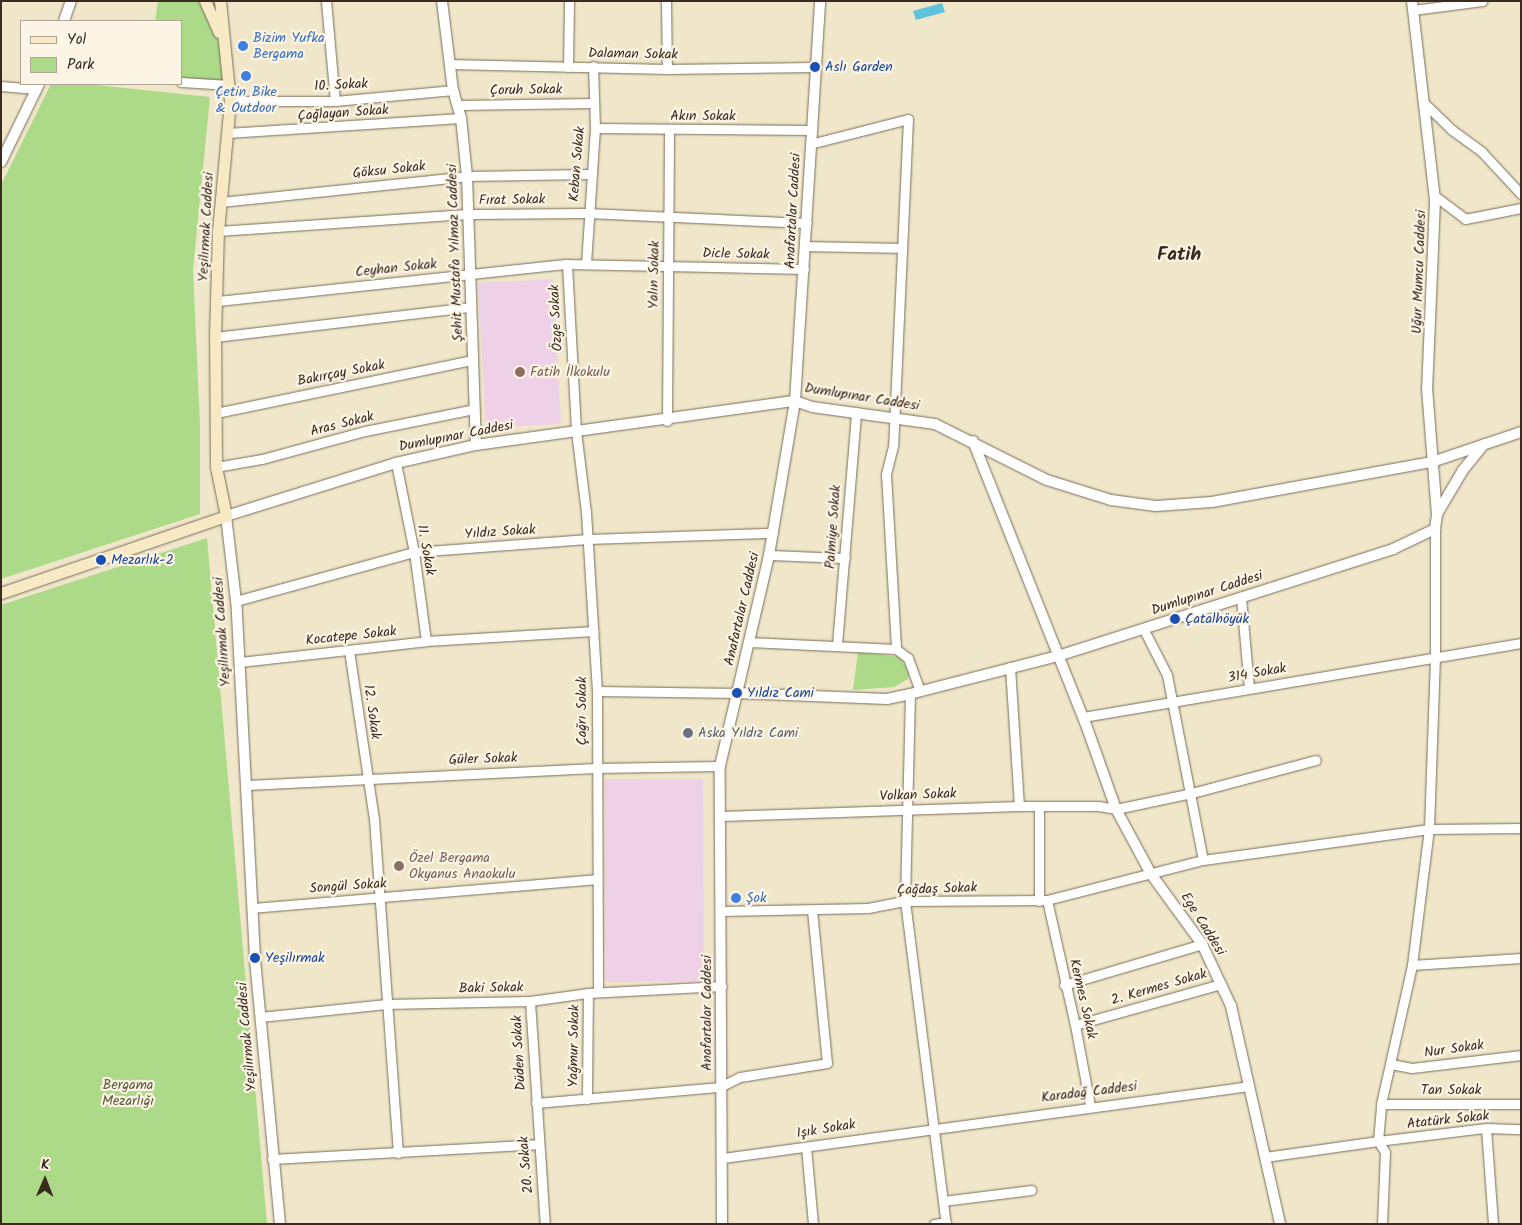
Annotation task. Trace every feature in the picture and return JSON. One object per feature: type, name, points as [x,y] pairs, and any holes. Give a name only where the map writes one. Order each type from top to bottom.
[{"type":"main road","name":"Yeşilırmak Caddesi","points":[[205,1],[222,40]]},
{"type":"main road","name":"Yeşilırmak Caddesi","points":[[220,1],[222,40],[230,101],[218,231],[218,300],[215,337],[216,467],[226,516]]},
{"type":"main road","name":"Dumlupınar Caddesi","points":[[1,593],[226,516]]},
{"type":"street","points":[[64,20],[71,1]]},
{"type":"street","points":[[326,1],[335,101]]},
{"type":"street","name":"Şehit Mustafa Yılmaz Caddesi","points":[[442,1],[453,90],[459,105],[461,118],[470,214],[470,275],[476,445]]},
{"type":"street","points":[[568,67],[569,1]]},
{"type":"street","points":[[666,1],[667,69]]},
{"type":"street","name":"Anafartalar Caddesi","points":[[722,1224],[720,766],[774,533],[795,401],[820,1]]},
{"type":"street","points":[[1413,6],[1482,1]]},
{"type":"street","name":"Uğur Mumcu Caddesi","points":[[1413,6],[1435,196],[1436,237],[1427,388],[1437,514]]},
{"type":"street","name":"Dalaman Sokak","points":[[449,64],[667,69],[815,67]]},
{"type":"street","name":"Keban Sokak","points":[[586,264],[587,213],[595,128],[593,66]]},
{"type":"street","points":[[182,82],[229,85]]},
{"type":"street","points":[[1,86],[37,86],[1,162]]},
{"type":"street","name":"10. Sokak","points":[[230,101],[335,101],[453,90]]},
{"type":"street","points":[[1423,102],[1452,130],[1481,151],[1521,194]]},
{"type":"street","name":"Çoruh Sokak","points":[[459,105],[594,103]]},
{"type":"street","name":"Çağlayan Sokak","points":[[227,132],[461,118]]},
{"type":"street","points":[[810,144],[908,119],[895,417],[893,446],[886,474],[896,650]]},
{"type":"street","name":"Akın Sokak","points":[[595,128],[811,130]]},
{"type":"street","name":"Yalın Sokak","points":[[667,421],[669,130]]},
{"type":"street","name":"Göksu Sokak","points":[[221,202],[467,176],[590,174]]},
{"type":"street","points":[[1435,196],[1465,219],[1521,208]]},
{"type":"street","name":"Fırat Sokak","points":[[218,231],[470,214],[587,213],[807,223]]},
{"type":"street","points":[[806,246],[901,248]]},
{"type":"street","name":"Ceyhan Sokak","points":[[218,300],[567,264],[667,266]]},
{"type":"street","name":"Özge Sokak","points":[[567,264],[576,431]]},
{"type":"street","name":"Dicle Sokak","points":[[667,266],[804,269]]},
{"type":"street","points":[[215,337],[471,307]]},
{"type":"street","name":"Bakırçay Sokak","points":[[216,413],[473,360]]},
{"type":"street","name":"Dumlupınar Caddesi","points":[[226,516],[396,463],[476,445],[667,421],[795,401],[812,406],[935,424],[973,441],[1047,480],[1089,494],[1148,505],[1212,502],[1432,462],[1484,444]]},
{"type":"street","name":"Aras Sokak","points":[[216,467],[262,459],[365,431],[474,409]]},
{"type":"street","name":"Palmiye Sokak","points":[[837,645],[856,412]]},
{"type":"street","name":"Çağrı Sokak","points":[[576,431],[588,539],[597,691],[598,992]]},
{"type":"street","points":[[1382,1224],[1385,1152],[1378,1141],[1381,1104],[1412,965],[1429,829],[1435,656],[1435,529],[1437,514],[1463,470],[1484,444],[1521,432]]},
{"type":"street","points":[[973,441],[1058,656]]},
{"type":"street","name":"11. Sokak","points":[[396,463],[414,552],[426,642]]},
{"type":"street","name":"Yeşilırmak Caddesi","points":[[226,516],[236,601],[252,908],[260,1017],[272,1159],[280,1224]]},
{"type":"street","name":"Dumlupınar Caddesi","points":[[737,693],[887,699],[910,694],[1058,656],[1144,630],[1393,549],[1435,529]]},
{"type":"street","name":"Yıldız Sokak","points":[[236,601],[414,552],[588,539],[774,533]]},
{"type":"street","points":[[769,555],[845,558]]},
{"type":"street","points":[[1241,598],[1249,688]]},
{"type":"street","points":[[1144,630],[1167,675],[1192,793],[1203,860]]},
{"type":"street","name":"Kocatepe Sokak","points":[[240,662],[426,642],[594,631]]},
{"type":"street","points":[[749,642],[837,645],[896,650],[908,658],[920,691]]},
{"type":"street","name":"314 Sokak","points":[[1083,717],[1435,656],[1521,644]]},
{"type":"street","name":"12. Sokak","points":[[349,650],[368,778],[382,898],[386,1004],[398,1153]]},
{"type":"street","name":"Ege Caddesi","points":[[1058,656],[1083,717],[1116,809],[1151,874],[1202,944],[1231,1006],[1280,1224]]},
{"type":"street","points":[[1010,667],[1019,806]]},
{"type":"street","points":[[597,691],[737,693]]},
{"type":"street","points":[[910,694],[905,901],[946,1223],[934,1224]]},
{"type":"street","name":"Volkan Sokak","points":[[720,816],[1019,806],[1098,806],[1116,809],[1192,793],[1316,760]]},
{"type":"street","name":"Güler Sokak","points":[[247,785],[596,768],[720,766]]},
{"type":"street","name":"Kermes Sokak","points":[[1039,806],[1043,901],[1076,1025],[1090,1105]]},
{"type":"street","name":"Çağdaş Sokak","points":[[721,911],[868,908],[905,901],[1043,901],[1203,860],[1429,829],[1521,828]]},
{"type":"street","name":"Songül Sokak","points":[[252,908],[597,879]]},
{"type":"street","points":[[536,1103],[720,1087],[740,1077],[827,1063],[812,910]]},
{"type":"street","points":[[1064,985],[1202,944]]},
{"type":"street","points":[[1412,965],[1521,958]]},
{"type":"street","name":"2. Kermes Sokak","points":[[1076,1025],[1221,984]]},
{"type":"street","name":"Baki Sokak","points":[[260,1017],[386,1004],[530,1001],[598,992],[722,986]]},
{"type":"street","name":"Yağmur Sokak","points":[[587,1099],[588,993]]},
{"type":"street","name":"Düden Sokak","points":[[530,1001],[536,1103]]},
{"type":"street","name":"Nur Sokak","points":[[1391,1064],[1412,1068],[1521,1055]]},
{"type":"street","name":"Karadağ Caddesi","points":[[933,1126],[1249,1086]]},
{"type":"street","name":"20. Sokak","points":[[536,1103],[545,1224]]},
{"type":"street","name":"Tan Sokak","points":[[1381,1104],[1521,1104]]},
{"type":"street","name":"Işık Sokak","points":[[722,1158],[806,1147],[933,1126]]},
{"type":"street","points":[[1486,1128],[1493,1224]]},
{"type":"street","name":"Atatürk Sokak","points":[[1265,1157],[1486,1128],[1521,1129]]},
{"type":"street","points":[[272,1159],[538,1144]]},
{"type":"street","points":[[806,1147],[813,1224]]},
{"type":"street","points":[[943,1201],[1031,1190]]},
{"type":"shaded area","name":"Fatih İlkokulu","points":[[553,279],[561,424],[486,428],[478,283]]},
{"type":"shaded area","points":[[605,779],[703,779],[704,981],[606,982]]},
{"type":"green space","points":[[158,1],[205,1],[222,40],[229,85],[182,82],[182,20],[155,20]]},
{"type":"green space","points":[[51,85],[96,85],[210,97],[193,270],[200,425],[200,514],[1,579],[1,185]]},
{"type":"green space","name":"Bergama Mezarlığı","points":[[207,538],[267,1224],[1,1224],[1,605]]},
{"type":"green space","points":[[858,652],[900,657],[909,672],[908,679],[894,687],[853,690]]},
{"type":"water","points":[[942,3],[945,12],[916,20],[913,11]]},
{"type":"place","name":"Bizim Yufka Bergama","points":[[243,46]]},
{"type":"place","name":"Aslı Garden","points":[[815,67]]},
{"type":"place","name":"Çetin Bike & Outdoor","points":[[246,76]]},
{"type":"place","name":"Fatih İlkokulu","points":[[520,372]]},
{"type":"place","name":"Mezarlık-2","points":[[101,560]]},
{"type":"place","name":"Çatalhöyük","points":[[1175,619]]},
{"type":"place","name":"Yıldız Cami","points":[[737,693]]},
{"type":"place","name":"Aska Yıldız Cami","points":[[688,733]]},
{"type":"place","name":"Özel Bergama Okyanus Anaokulu","points":[[399,866]]},
{"type":"place","name":"Şok","points":[[736,898]]},
{"type":"place","name":"Yeşilırmak","points":[[255,958]]},
{"type":"district","name":"Fatih","points":[[1179,256]]}]
